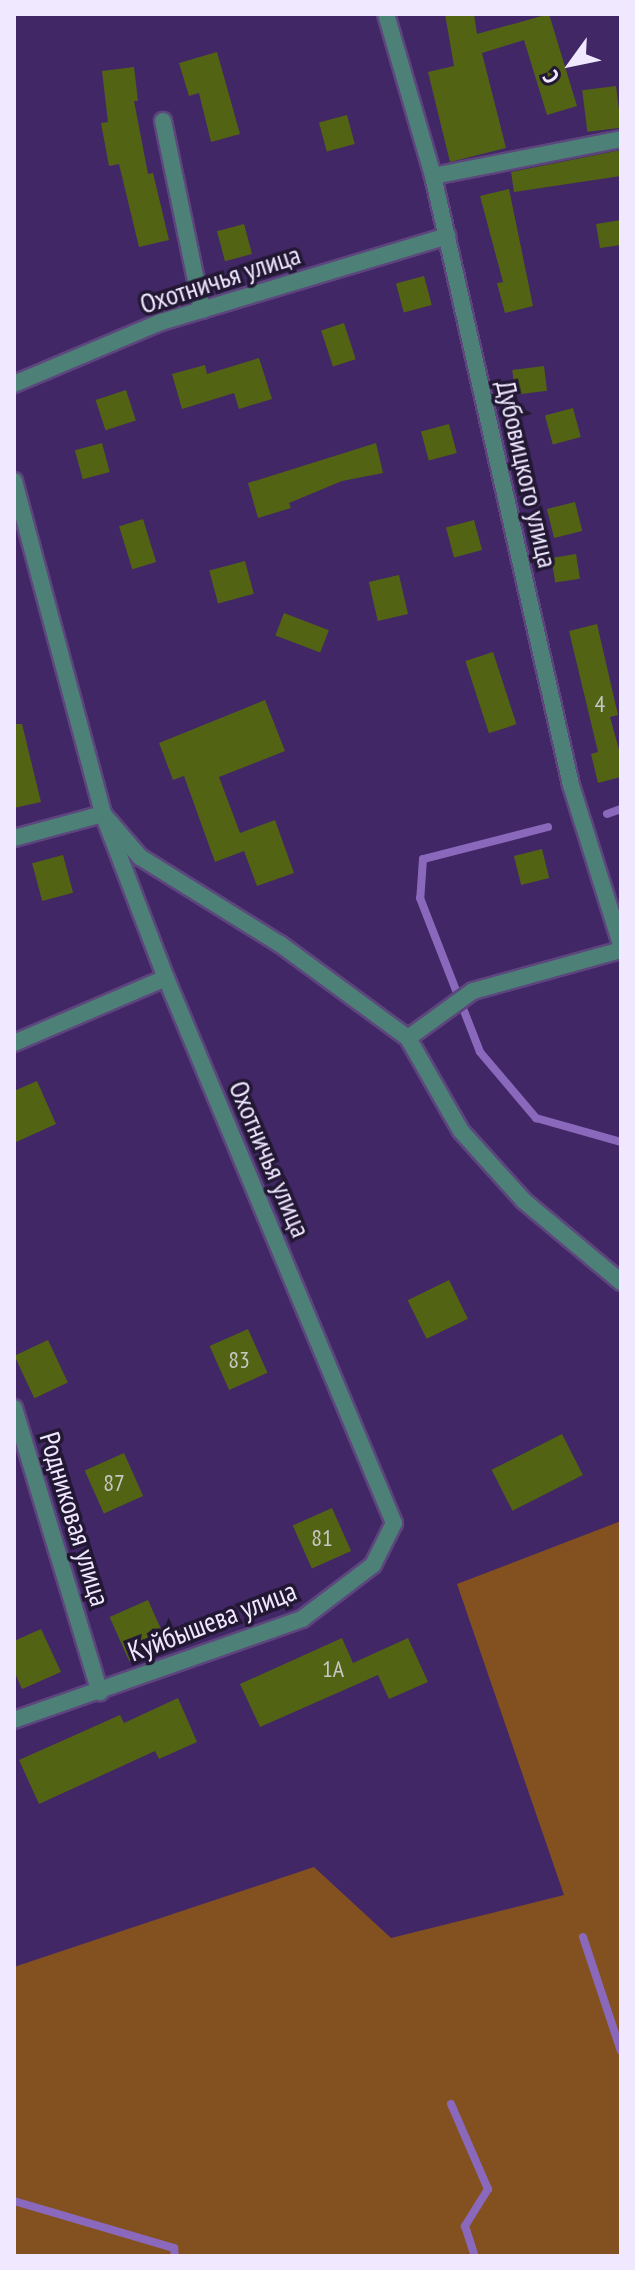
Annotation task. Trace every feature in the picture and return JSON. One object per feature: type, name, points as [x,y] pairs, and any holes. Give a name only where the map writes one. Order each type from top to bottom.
[{"type":"street","name":"Дубовицкого улица","points":[[386,14],[433,176],[571,785],[621,948]]},
{"type":"street","points":[[163,121],[202,310]]},
{"type":"street","points":[[433,176],[621,139]]},
{"type":"street","name":"Охотничья улица","points":[[14,384],[202,310],[447,236]]},
{"type":"street","name":"Охотничья улица","points":[[14,481],[103,814],[166,978],[394,1523]]},
{"type":"street","points":[[14,838],[103,814]]},
{"type":"street","name":"Охотничья улица","points":[[103,814],[140,857],[280,944],[408,1038],[461,1131],[524,1201],[621,1282]]},
{"type":"street","points":[[408,1038],[473,991],[621,948]]},
{"type":"street","points":[[14,1043],[166,978]]},
{"type":"street","name":"Родниковая улица","points":[[14,1408],[100,1692]]},
{"type":"street","name":"Куйбышева улица","points":[[14,1720],[302,1619],[373,1565],[394,1523]]},
{"type":"shaded area","points":[[621,1521],[621,2256],[14,2256],[14,1967],[314,1867],[391,1938],[564,1895],[457,1584]]},
{"type":"building","points":[[445,14],[474,14],[477,34],[549,14],[577,106],[547,115],[524,40],[482,53],[506,148],[450,162],[428,72],[454,66]]},
{"type":"building","points":[[217,52],[240,134],[211,142],[199,93],[189,96],[179,63]]},
{"type":"building","points":[[134,67],[138,101],[134,101],[148,174],[153,173],[169,240],[139,247],[119,164],[109,166],[101,123],[108,122],[102,71]]},
{"type":"building","points":[[616,86],[621,128],[587,132],[582,90]]},
{"type":"building","points":[[347,115],[355,144],[327,151],[319,123]]},
{"type":"building","points":[[621,150],[621,176],[514,192],[511,172]]},
{"type":"building","points":[[509,189],[533,306],[505,313],[497,283],[503,282],[480,196]]},
{"type":"building","points":[[621,220],[621,245],[600,248],[596,224]]},
{"type":"building","points":[[244,224],[252,254],[225,261],[217,231]]},
{"type":"building","points":[[424,276],[432,305],[404,312],[396,284]]},
{"type":"building","points":[[344,323],[356,359],[333,367],[321,330]]},
{"type":"building","points":[[259,358],[272,399],[239,409],[234,393],[182,409],[172,374],[205,365],[207,374]]},
{"type":"building","points":[[544,366],[547,391],[515,395],[512,370]]},
{"type":"building","points":[[126,390],[136,420],[105,430],[96,400]]},
{"type":"building","points":[[573,408],[581,437],[553,444],[545,416]]},
{"type":"building","points":[[449,424],[457,453],[429,460],[421,432]]},
{"type":"building","points":[[102,443],[110,472],[83,479],[75,450]]},
{"type":"building","points":[[376,443],[383,473],[342,481],[289,503],[291,508],[258,518],[248,483]]},
{"type":"building","points":[[575,502],[582,531],[554,538],[547,509]]},
{"type":"building","points":[[143,519],[156,562],[132,569],[119,526]]},
{"type":"building","points":[[474,520],[482,550],[454,557],[446,528]]},
{"type":"building","points":[[576,554],[580,579],[555,583],[551,558]]},
{"type":"building","points":[[245,561],[254,594],[218,603],[209,571]]},
{"type":"building","points":[[399,575],[408,614],[378,621],[369,582]]},
{"type":"building","points":[[284,613],[329,630],[320,653],[275,635]]},
{"type":"building","points":[[597,624],[618,715],[610,717],[621,757],[621,777],[598,783],[591,754],[598,752],[569,631]]},
{"type":"building","points":[[493,652],[516,724],[489,733],[465,661]]},
{"type":"building","points":[[265,700],[285,751],[219,777],[240,833],[275,820],[294,873],[257,886],[244,851],[215,862],[184,776],[173,780],[159,743]]},
{"type":"building","points":[[14,724],[22,724],[41,802],[14,808]]},
{"type":"building","points":[[542,849],[549,878],[521,885],[514,856]]},
{"type":"building","points":[[63,855],[73,893],[42,901],[32,863]]},
{"type":"building","points":[[37,1081],[56,1124],[14,1143],[14,1091]]},
{"type":"building","points":[[449,1280],[468,1319],[427,1339],[408,1300]]},
{"type":"building","points":[[248,1329],[268,1373],[229,1390],[210,1346]]},
{"type":"building","points":[[48,1340],[68,1383],[34,1398],[14,1356]]},
{"type":"building","points":[[562,1434],[583,1475],[512,1511],[492,1470]]},
{"type":"building","points":[[124,1453],[143,1496],[104,1513],[85,1470]]},
{"type":"building","points":[[332,1508],[351,1551],[312,1568],[293,1525]]},
{"type":"building","points":[[148,1600],[168,1644],[129,1661],[110,1617]]},
{"type":"building","points":[[41,1629],[61,1672],[22,1689],[14,1671],[14,1641]]},
{"type":"building","points":[[342,1638],[353,1663],[408,1638],[428,1682],[389,1699],[378,1675],[260,1727],[240,1684]]},
{"type":"building","points":[[178,1698],[197,1742],[159,1759],[155,1751],[39,1804],[19,1760],[120,1715],[124,1723]]},
{"type":"waterway","points":[[607,814],[621,809]]},
{"type":"waterway","points":[[548,827],[423,859],[420,898],[480,1052],[536,1118],[621,1142]]},
{"type":"waterway","points":[[583,1937],[621,2051]]},
{"type":"waterway","points":[[451,2104],[488,2189],[465,2226],[475,2256]]},
{"type":"waterway","points":[[14,2201],[174,2248],[175,2256]]}]
